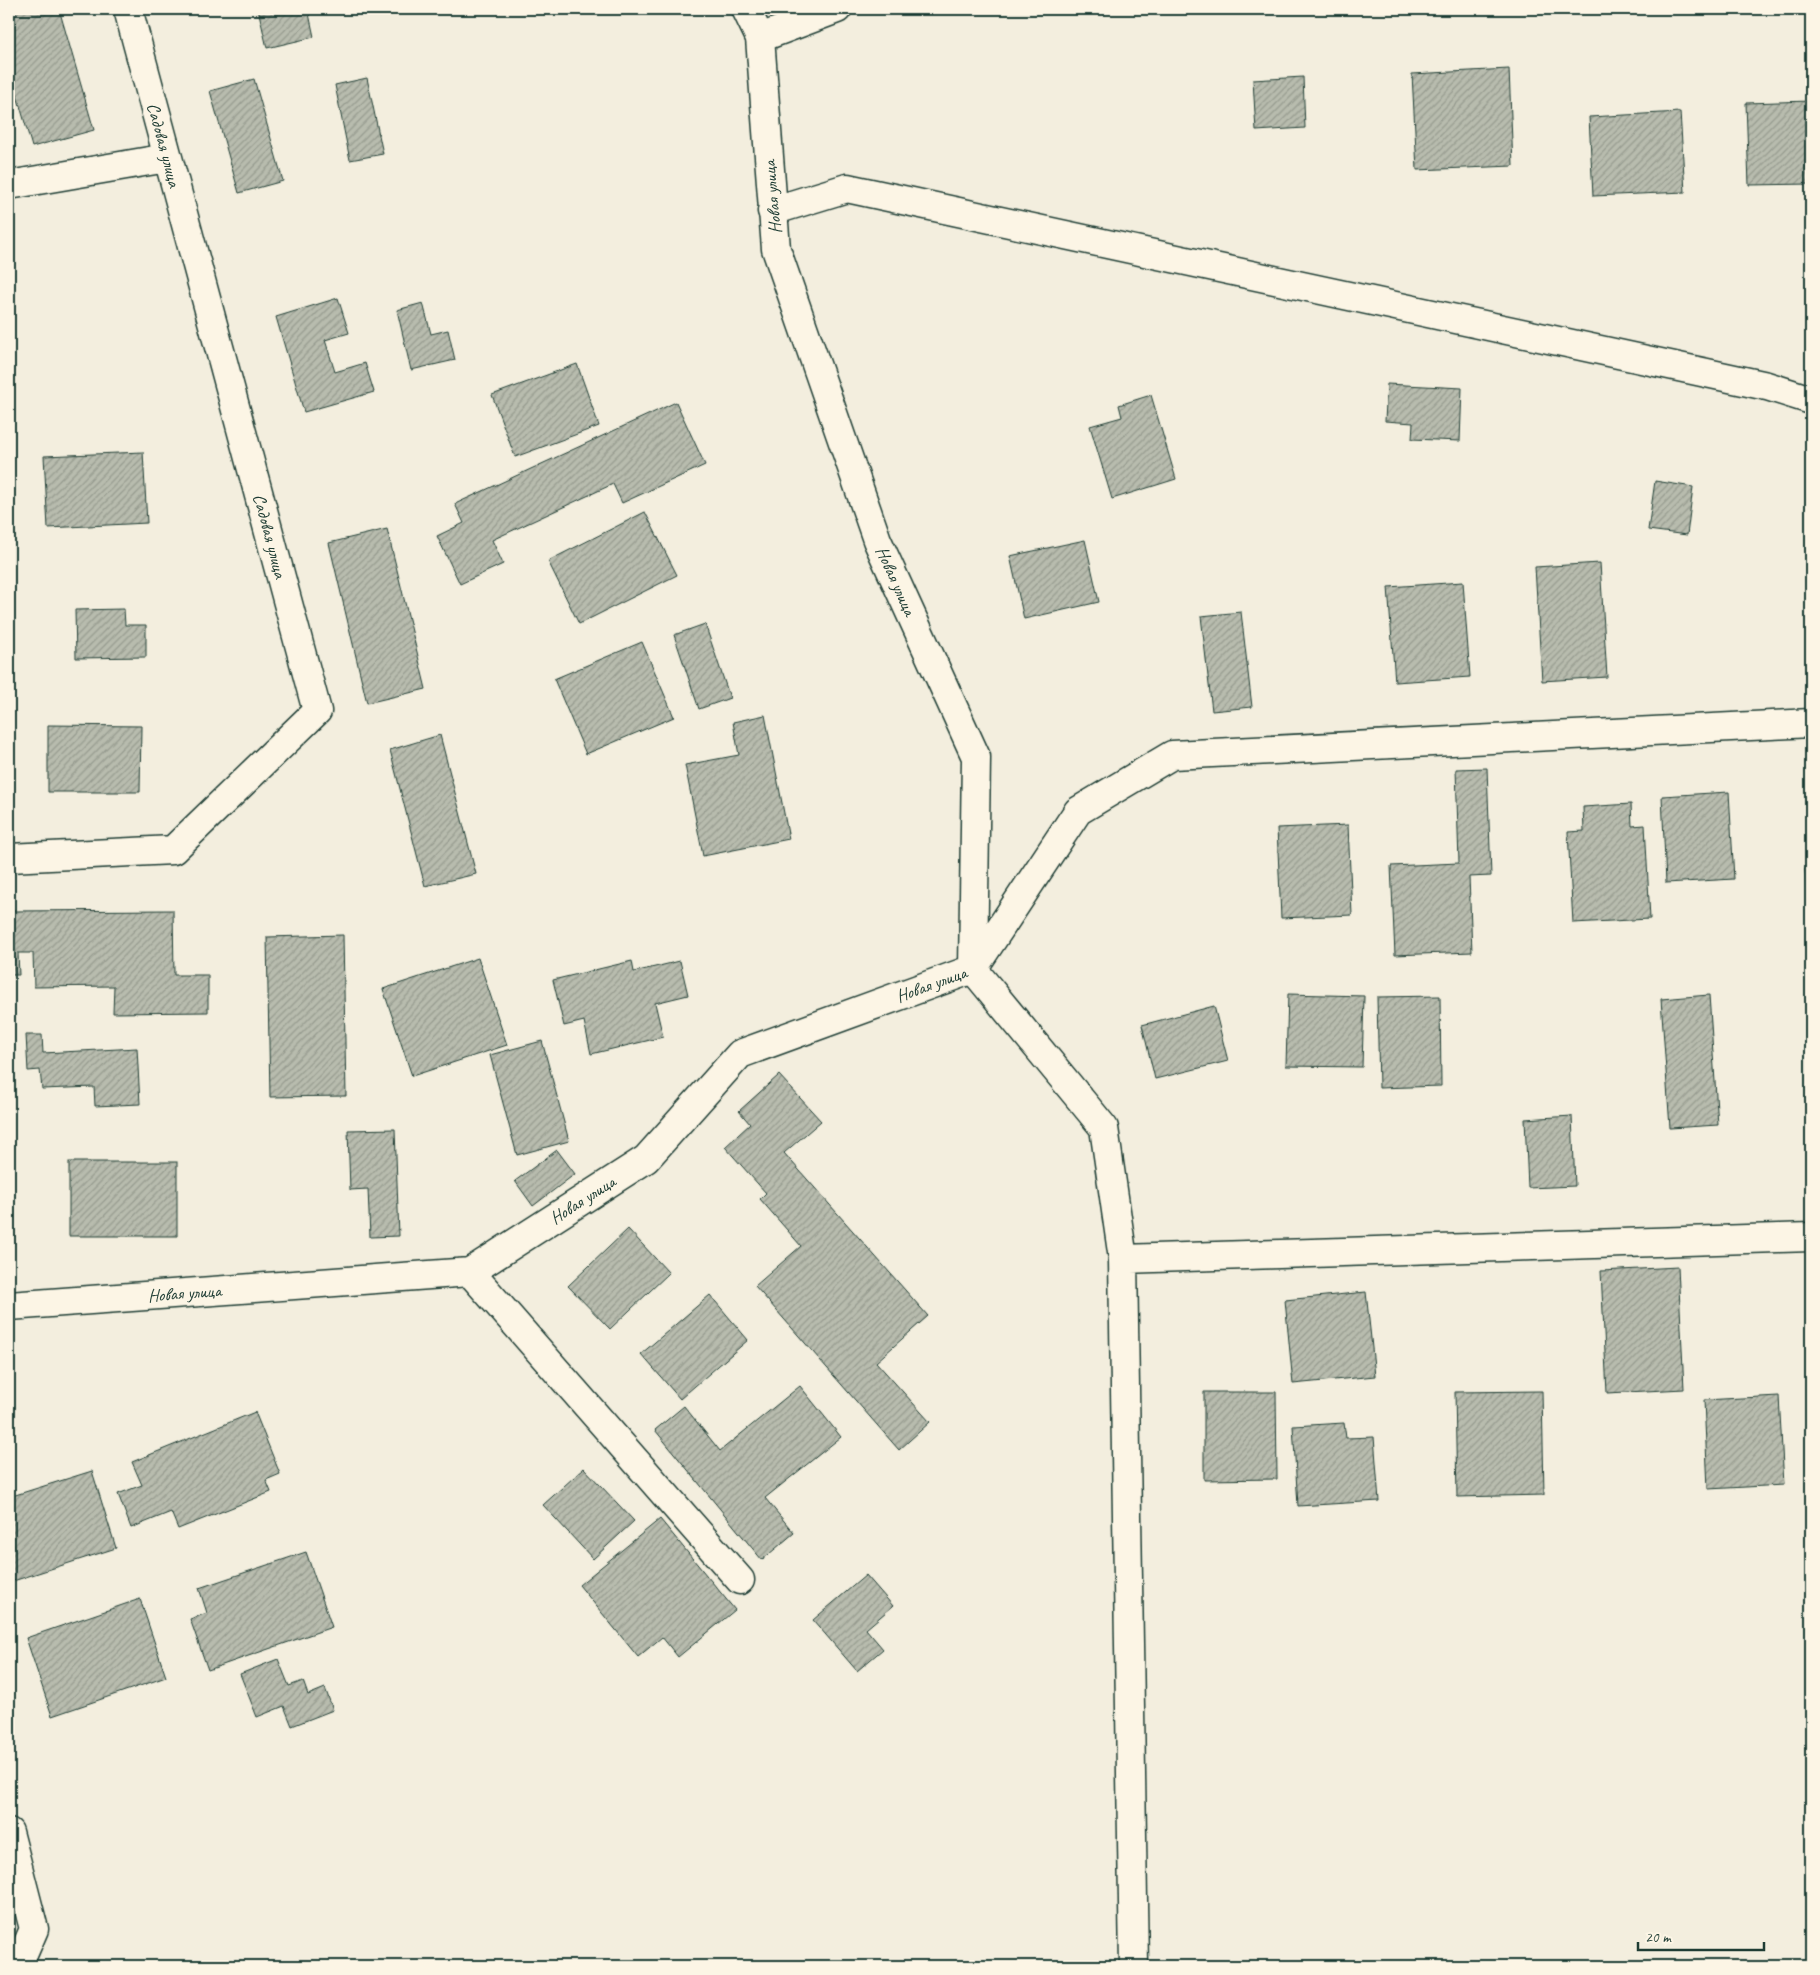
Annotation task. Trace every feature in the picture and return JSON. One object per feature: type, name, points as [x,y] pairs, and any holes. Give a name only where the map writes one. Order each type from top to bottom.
[{"type":"street","name":"Садовая улица","points":[[9,858],[173,850],[317,711],[128,9]]},
{"type":"street","name":"Новая улица","points":[[9,1306],[470,1272],[646,1159],[740,1054],[974,969],[976,757],[877,540],[776,249],[760,38],[746,9]]},
{"type":"street","points":[[760,38],[837,9]]},
{"type":"street","points":[[9,185],[167,158]]},
{"type":"street","points":[[772,211],[847,188],[1747,382],[1811,400]]},
{"type":"street","points":[[1134,1966],[1123,1259],[1104,1128],[974,969],[1078,811],[1172,755],[1811,723]]},
{"type":"street","points":[[1123,1259],[1811,1236]]},
{"type":"street","points":[[470,1272],[740,1580]]},
{"type":"street","points":[[9,1832],[34,1929],[18,1966]]},
{"type":"building","points":[[9,9],[59,9],[94,130],[32,147],[9,68]]},
{"type":"building","points":[[258,9],[308,9],[314,37],[267,48]]},
{"type":"building","points":[[1509,69],[1513,166],[1417,170],[1412,74]]},
{"type":"building","points":[[1303,77],[1305,128],[1256,131],[1253,80]]},
{"type":"building","points":[[367,78],[383,154],[350,160],[335,85]]},
{"type":"building","points":[[254,79],[283,181],[239,193],[210,91]]},
{"type":"building","points":[[1811,101],[1811,184],[1749,185],[1746,103]]},
{"type":"building","points":[[1680,112],[1685,192],[1593,196],[1589,117]]},
{"type":"building","points":[[338,298],[349,333],[325,340],[335,372],[365,363],[374,392],[304,412],[276,317]]},
{"type":"building","points":[[423,303],[431,334],[448,330],[455,360],[411,370],[397,310]]},
{"type":"building","points":[[577,364],[599,426],[515,457],[492,395]]},
{"type":"building","points":[[1387,384],[1462,388],[1460,441],[1412,439],[1413,423],[1385,421]]},
{"type":"building","points":[[1151,395],[1176,479],[1112,499],[1090,426],[1122,417],[1119,405]]},
{"type":"building","points":[[676,402],[705,465],[622,503],[613,484],[492,540],[503,564],[460,584],[437,536],[464,523],[455,504]]},
{"type":"building","points":[[143,452],[147,523],[48,528],[44,456]]},
{"type":"building","points":[[1655,481],[1693,487],[1687,535],[1648,530]]},
{"type":"building","points":[[645,512],[677,575],[579,624],[548,561]]},
{"type":"building","points":[[387,529],[426,689],[367,703],[329,543]]},
{"type":"building","points":[[1085,540],[1099,602],[1024,619],[1010,556]]},
{"type":"building","points":[[1600,563],[1607,677],[1542,681],[1535,567]]},
{"type":"building","points":[[1463,582],[1470,677],[1395,682],[1388,587]]},
{"type":"building","points":[[124,609],[125,625],[146,625],[146,657],[76,658],[75,610]]},
{"type":"building","points":[[1241,612],[1252,707],[1212,711],[1201,616]]},
{"type":"building","points":[[705,624],[730,698],[699,709],[674,635]]},
{"type":"building","points":[[642,642],[674,717],[586,754],[554,679]]},
{"type":"building","points":[[765,715],[789,839],[703,856],[685,765],[739,755],[733,722]]},
{"type":"building","points":[[48,725],[141,726],[140,792],[48,792]]},
{"type":"building","points":[[440,735],[476,874],[425,886],[390,750]]},
{"type":"building","points":[[1487,768],[1491,876],[1469,877],[1472,952],[1395,955],[1391,866],[1459,863],[1456,769]]},
{"type":"building","points":[[1729,792],[1734,879],[1666,883],[1662,796]]},
{"type":"building","points":[[1631,804],[1632,826],[1645,825],[1650,919],[1573,923],[1568,832],[1584,831],[1583,807]]},
{"type":"building","points":[[1348,825],[1352,915],[1281,918],[1277,828]]},
{"type":"building","points":[[1805,869],[1811,869],[1811,935],[1810,935]]},
{"type":"building","points":[[173,910],[174,975],[208,975],[208,1012],[113,1013],[114,986],[34,987],[33,953],[18,953],[19,975],[9,975],[9,911]]},
{"type":"building","points":[[343,935],[346,1096],[270,1097],[267,937]]},
{"type":"building","points":[[478,958],[507,1045],[412,1076],[383,989]]},
{"type":"building","points":[[632,961],[634,972],[680,961],[688,995],[655,1003],[663,1037],[591,1054],[584,1021],[564,1026],[553,980]]},
{"type":"building","points":[[1288,994],[1364,996],[1362,1067],[1286,1066]]},
{"type":"building","points":[[1709,995],[1718,1125],[1670,1128],[1661,999]]},
{"type":"building","points":[[1440,996],[1441,1086],[1379,1088],[1377,997]]},
{"type":"building","points":[[1214,1006],[1228,1061],[1155,1079],[1142,1025]]},
{"type":"building","points":[[26,1035],[42,1035],[43,1053],[137,1048],[140,1104],[95,1106],[94,1087],[42,1089],[40,1070],[28,1071]]},
{"type":"building","points":[[542,1041],[569,1141],[517,1155],[490,1055]]},
{"type":"building","points":[[779,1075],[821,1121],[784,1153],[928,1316],[876,1362],[930,1422],[899,1450],[755,1286],[801,1246],[760,1199],[766,1193],[725,1147],[750,1124],[739,1111]]},
{"type":"building","points":[[1572,1116],[1575,1186],[1528,1188],[1525,1119]]},
{"type":"building","points":[[395,1129],[399,1236],[370,1237],[368,1189],[350,1190],[348,1130]]},
{"type":"building","points":[[557,1150],[575,1174],[533,1206],[515,1181]]},
{"type":"building","points":[[69,1162],[177,1162],[177,1236],[69,1236]]},
{"type":"building","points":[[628,1229],[669,1273],[610,1329],[568,1286]]},
{"type":"building","points":[[1678,1267],[1684,1389],[1607,1393],[1601,1271]]},
{"type":"building","points":[[1366,1292],[1375,1376],[1293,1384],[1285,1300]]},
{"type":"building","points":[[710,1295],[748,1340],[680,1399],[641,1354]]},
{"type":"building","points":[[800,1386],[841,1437],[765,1498],[794,1533],[762,1560],[655,1430],[684,1406],[720,1451]]},
{"type":"building","points":[[1808,1388],[1811,1388],[1811,1452]]},
{"type":"building","points":[[1542,1391],[1544,1495],[1457,1497],[1455,1392]]},
{"type":"building","points":[[1204,1392],[1276,1392],[1277,1479],[1204,1480]]},
{"type":"building","points":[[1779,1396],[1784,1485],[1708,1489],[1704,1400]]},
{"type":"building","points":[[255,1412],[280,1474],[266,1480],[271,1492],[178,1529],[171,1512],[131,1528],[118,1494],[142,1485],[132,1462]]},
{"type":"building","points":[[1344,1423],[1346,1438],[1374,1437],[1379,1501],[1298,1506],[1293,1426]]},
{"type":"building","points":[[584,1468],[634,1521],[593,1559],[543,1505]]},
{"type":"building","points":[[92,1471],[116,1548],[10,1582],[9,1497]]},
{"type":"building","points":[[660,1519],[735,1610],[678,1657],[662,1637],[638,1657],[579,1585]]},
{"type":"building","points":[[306,1552],[332,1627],[208,1670],[190,1619],[207,1613],[199,1588]]},
{"type":"building","points":[[866,1575],[893,1606],[866,1629],[883,1649],[857,1671],[813,1620]]},
{"type":"building","points":[[140,1599],[166,1677],[52,1716],[26,1638]]},
{"type":"building","points":[[278,1659],[289,1686],[303,1681],[308,1695],[325,1688],[333,1710],[292,1726],[284,1706],[257,1717],[240,1674]]}]
